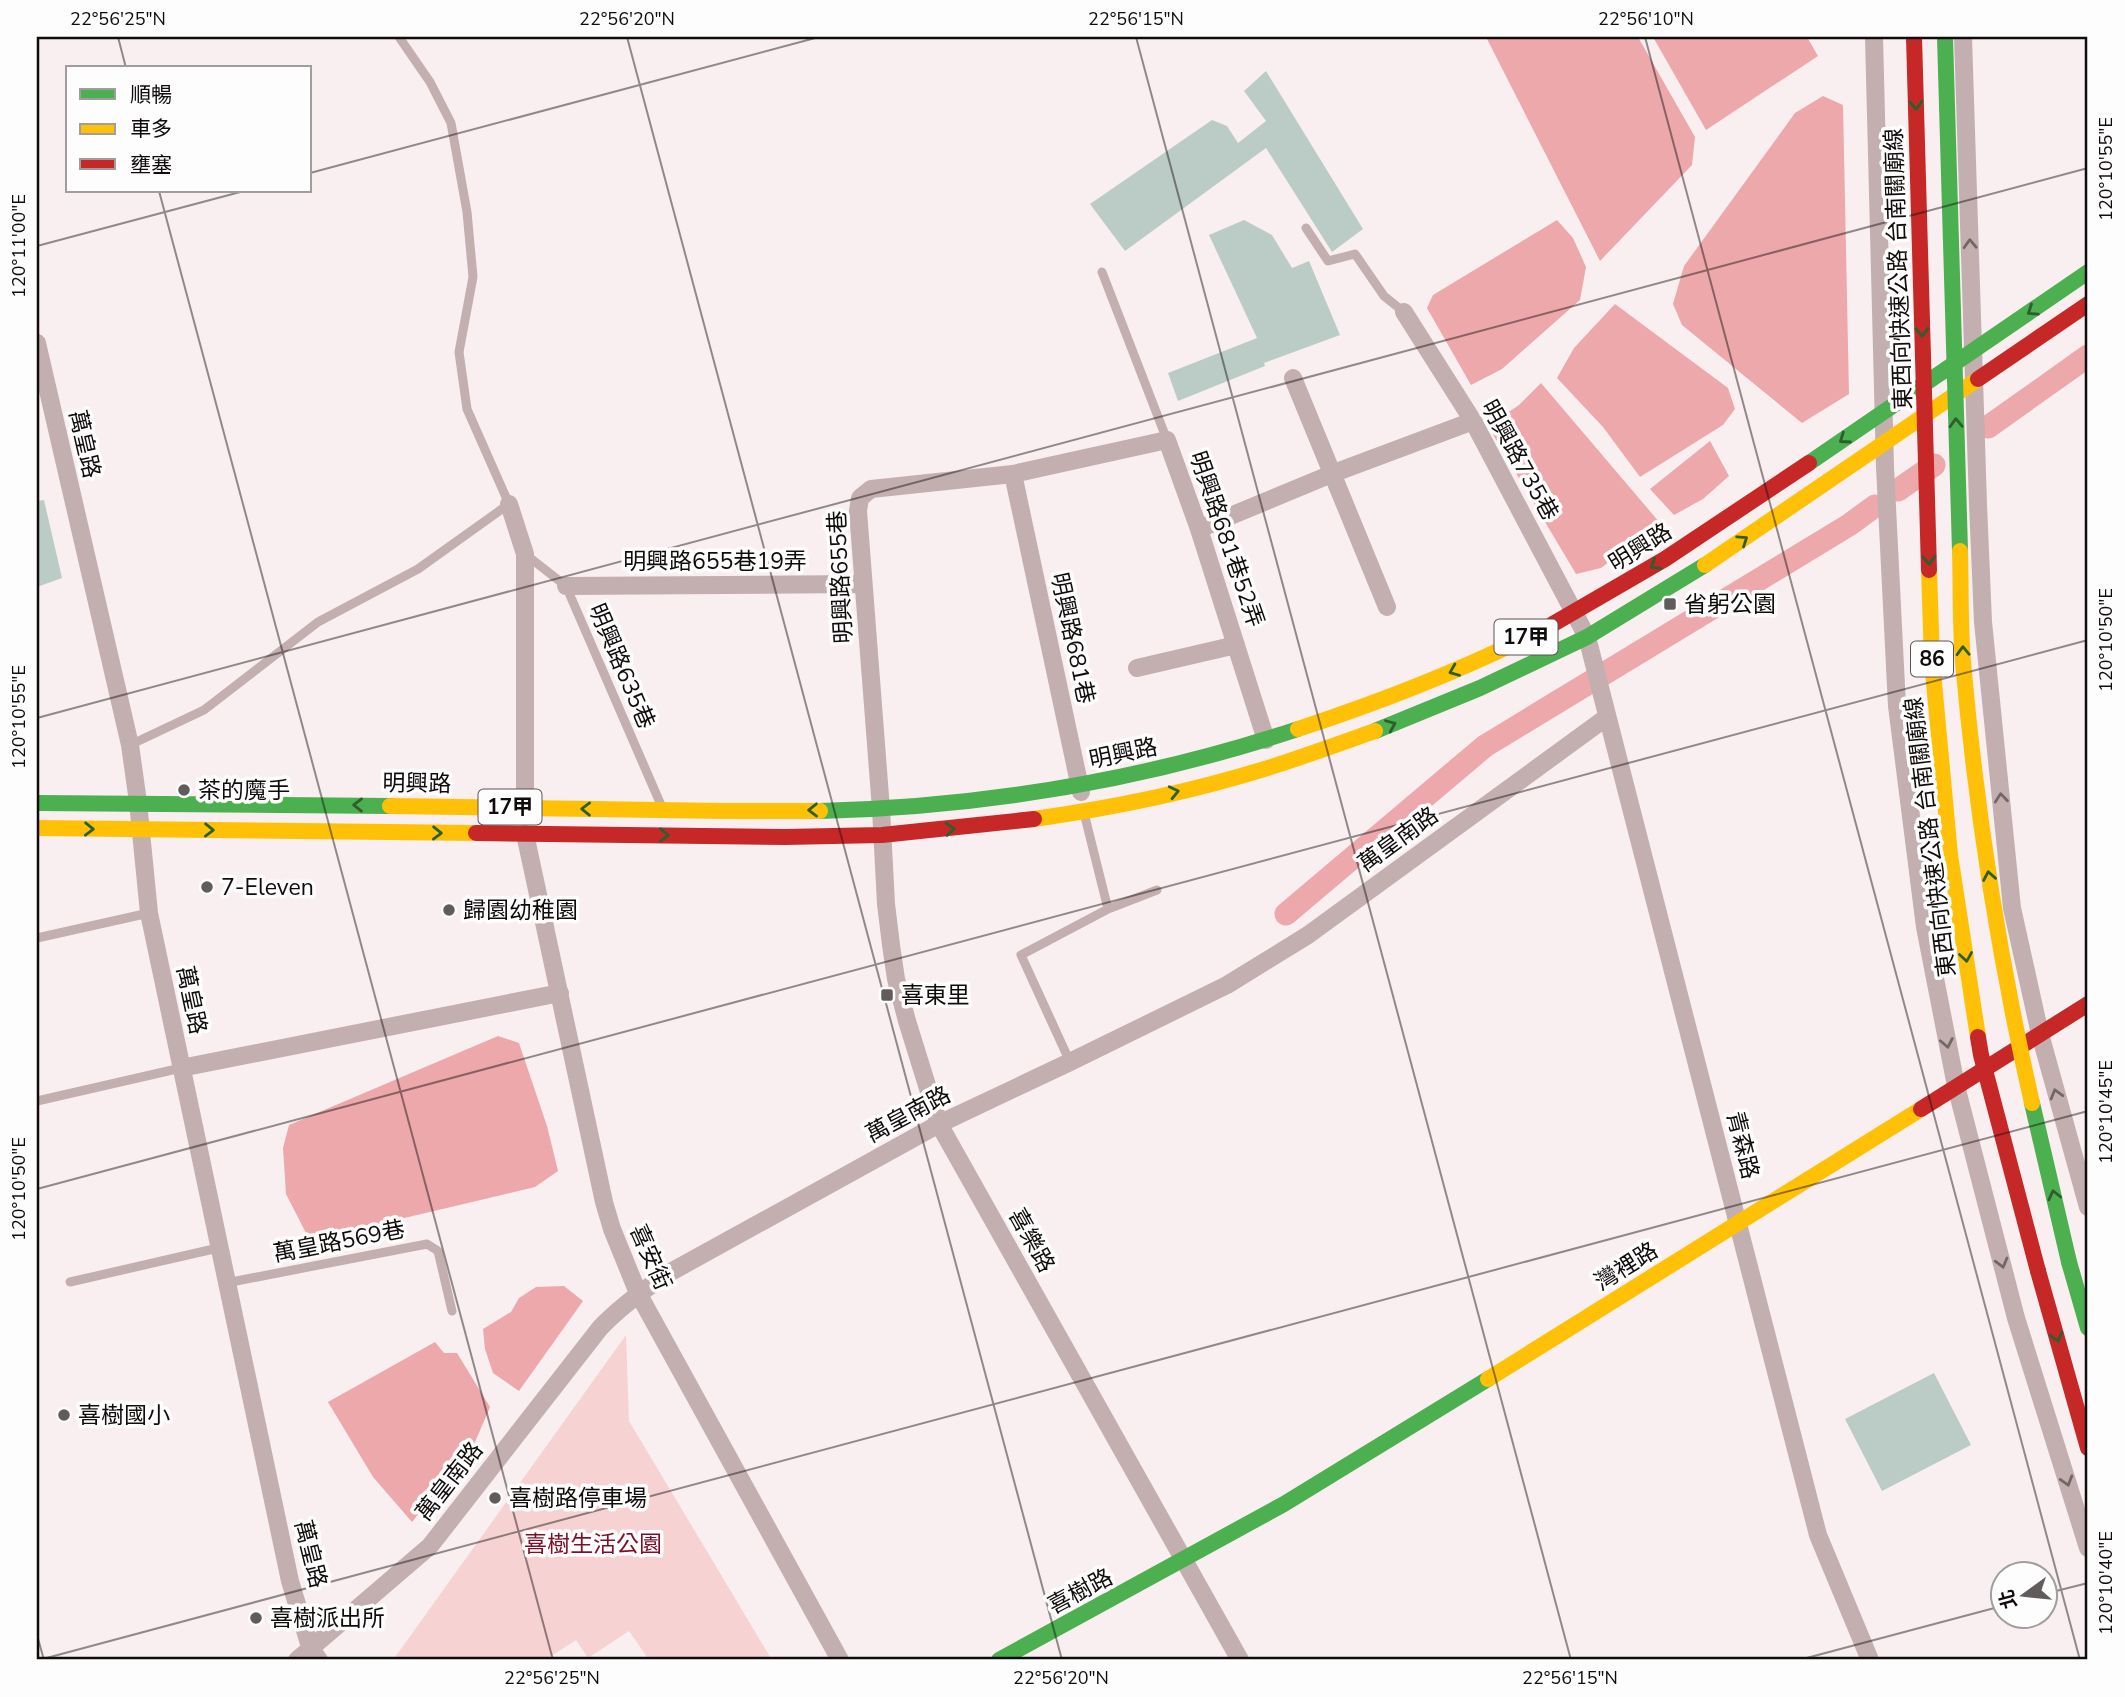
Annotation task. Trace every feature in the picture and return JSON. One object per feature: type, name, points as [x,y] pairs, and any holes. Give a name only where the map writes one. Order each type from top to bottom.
[{"type":"main road","name":"東西向快速公路 台南關廟線","points":[[1914,37],[1932,661],[1949,841],[1981,1055],[2088,1448]]},
{"type":"main road","name":"86","points":[[1945,37],[1963,660],[1983,843],[2021,1055],[2069,1262],[2088,1328]]},
{"type":"main road","name":"明興路","points":[[37,803],[138,802],[663,810],[881,809],[971,801],[1079,785],[1170,766],[1266,740],[1364,707],[1471,664],[1575,613],[1706,533],[2088,272]]},
{"type":"main road","name":"17甲","points":[[37,828],[785,837],[882,835],[980,827],[1084,812],[1180,791],[1272,767],[1376,732],[1480,688],[1587,638],[1727,551],[2088,304]]},
{"type":"main road","name":"灣裡路","points":[[1183,1561],[1284,1504],[2088,1004]]},
{"type":"main road","name":"喜樹路","points":[[999,1660],[1183,1561]]},
{"type":"street","points":[[1874,37],[1884,444],[1897,706],[1925,927],[1955,1086],[2016,1318],[2088,1548]]},
{"type":"street","points":[[1963,37],[1978,517],[1986,649],[2012,908],[2040,1034],[2088,1207]]},
{"type":"street","name":"明興路735巷","points":[[1404,312],[1473,421],[1587,638]]},
{"type":"street","name":"萬皇路","points":[[37,343],[130,745],[149,913],[218,1248],[290,1581],[315,1654]]},
{"type":"street","points":[[1293,377],[1387,607]]},
{"type":"street","points":[[1199,529],[1334,473],[1473,421]]},
{"type":"street","name":"明興路681巷52弄","points":[[1013,474],[1167,440],[1199,529],[1266,740]]},
{"type":"street","name":"明興路655巷","points":[[881,809],[858,511],[860,498],[871,489],[1013,474]]},
{"type":"street","name":"明興路681巷","points":[[1013,474],[1084,812]]},
{"type":"street","points":[[509,504],[525,554],[525,808]]},
{"type":"street","name":"明興路655巷19弄","points":[[566,586],[863,584]]},
{"type":"street","name":"青森路","points":[[1587,638],[1818,1535],[1870,1660]]},
{"type":"street","name":"明興路681巷52弄","points":[[1137,668],[1236,645]]},
{"type":"street","name":"萬皇南路","points":[[315,1654],[430,1546],[600,1328],[638,1293],[669,1273],[939,1124],[1227,985],[1308,934],[1607,716]]},
{"type":"street","name":"喜樂路","points":[[881,809],[886,904],[896,979],[906,1021],[939,1124],[1240,1660]]},
{"type":"street","name":"喜安街","points":[[525,834],[612,1229],[638,1293],[840,1660]]},
{"type":"street","points":[[181,1068],[560,993]]},
{"type":"street","points":[[297,1660],[315,1654]]},
{"type":"lane","points":[[130,745],[204,710],[318,622],[418,569],[509,504],[467,409],[459,352],[473,277],[467,212],[451,123],[430,82],[399,37]]},
{"type":"lane","points":[[1306,228],[1328,261],[1355,254],[1384,296],[1404,312]]},
{"type":"lane","points":[[1102,272],[1167,440]]},
{"type":"lane","name":"明興路635巷","points":[[525,554],[566,586],[663,810]]},
{"type":"lane","points":[[1084,812],[1108,909]]},
{"type":"lane","points":[[1070,1062],[1021,956],[1108,909],[1157,890]]},
{"type":"lane","points":[[37,938],[149,913]]},
{"type":"lane","points":[[37,1101],[181,1068]]},
{"type":"lane","name":"萬皇路569巷","points":[[226,1283],[427,1244],[439,1251],[452,1311]]},
{"type":"lane","points":[[70,1282],[218,1248]]},
{"type":"green space","name":"喜樹生活公園","points":[[626,1335],[629,1421],[772,1660],[649,1660],[629,1631],[588,1658],[576,1640],[545,1660],[393,1660]]},
{"type":"shaded area","points":[[1486,37],[1638,37],[1695,137],[1692,165],[1600,261]]},
{"type":"shaded area","points":[[1653,37],[1807,37],[1818,56],[1706,130]]},
{"type":"shaded area","points":[[1823,96],[1843,105],[1849,394],[1802,423],[1682,325],[1673,304],[1684,266],[1795,113]]},
{"type":"shaded area","points":[[1557,220],[1573,238],[1586,267],[1580,300],[1502,369],[1471,385],[1427,308],[1433,295]]},
{"type":"shaded area","points":[[1615,304],[1728,388],[1735,409],[1723,425],[1640,477],[1603,427],[1557,378],[1574,348]]},
{"type":"shaded area","points":[[1541,383],[1660,523],[1601,568],[1576,574],[1488,426],[1519,405]]},
{"type":"shaded area","points":[[1710,441],[1729,476],[1703,499],[1674,515],[1650,489]]},
{"type":"shaded area","points":[[498,1036],[519,1043],[547,1126],[558,1171],[535,1187],[341,1233],[307,1235],[286,1194],[283,1148],[289,1125]]},
{"type":"shaded area","points":[[564,1286],[583,1301],[519,1391],[493,1373],[485,1349],[483,1329],[511,1312],[519,1298],[536,1287]]},
{"type":"shaded area","points":[[435,1342],[444,1353],[457,1353],[490,1407],[475,1442],[412,1522],[373,1477],[328,1402]]},
{"type":"building","points":[[1266,71],[1363,229],[1332,252],[1266,148],[1125,251],[1090,204],[1212,120],[1227,126],[1238,143],[1266,121],[1244,91]]},
{"type":"building","points":[[1244,220],[1272,235],[1292,268],[1309,261],[1340,335],[1264,363],[1265,366],[1178,401],[1168,373],[1257,338],[1209,235]]},
{"type":"building","points":[[44,500],[62,578],[37,587],[37,501]]},
{"type":"building","points":[[1934,1373],[1971,1445],[1882,1491],[1845,1419]]},
{"type":"waterway","points":[[1988,427],[2088,356]]},
{"type":"waterway","points":[[1898,490],[1934,465]]},
{"type":"waterway","points":[[1286,914],[1485,746],[1849,525],[1875,506]]},
{"type":"traffic: fast","points":[[1945,37],[1960,551]]},
{"type":"traffic: fast","points":[[1809,463],[2088,272]]},
{"type":"traffic: fast","points":[[1375,731],[1480,688],[1587,637],[1705,565]]},
{"type":"traffic: fast","points":[[820,811],[941,804],[1062,788],[1181,763],[1298,729]]},
{"type":"traffic: fast","points":[[37,803],[390,806]]},
{"type":"traffic: fast","points":[[2032,1103],[2069,1262]]},
{"type":"traffic: fast","points":[[2069,1262],[2088,1328]]},
{"type":"traffic: fast","points":[[999,1660],[1284,1504],[1488,1379]]},
{"type":"traffic: slow","points":[[1705,565],[1978,379]]},
{"type":"traffic: slow","points":[[1960,551],[1963,662],[1982,828],[1999,939],[2032,1103]]},
{"type":"traffic: slow","points":[[1929,570],[1932,661],[1950,855],[1978,1037]]},
{"type":"traffic: slow","points":[[1298,729],[1428,682],[1553,624]]},
{"type":"traffic: slow","points":[[1034,819],[1124,804],[1216,783],[1375,731]]},
{"type":"traffic: slow","points":[[390,806],[820,811]]},
{"type":"traffic: slow","points":[[37,828],[476,833]]},
{"type":"traffic: slow","points":[[1488,1379],[1921,1109]]},
{"type":"traffic: jam","points":[[1914,37],[1929,570]]},
{"type":"traffic: jam","points":[[1978,379],[2088,304]]},
{"type":"traffic: jam","points":[[1553,624],[1665,559],[1809,463]]},
{"type":"traffic: jam","points":[[476,833],[785,837],[882,835],[1034,819]]},
{"type":"traffic: jam","points":[[1921,1109],[2088,1004]]},
{"type":"traffic: jam","points":[[1978,1037],[2038,1271]]},
{"type":"traffic: jam","points":[[2038,1271],[2088,1448]]},
{"type":"place","name":"省躬公園","points":[[1670,604]]},
{"type":"place","name":"茶的魔手","points":[[184,790]]},
{"type":"place","name":"7-Eleven","points":[[207,887]]},
{"type":"place","name":"歸園幼稚園","points":[[449,910]]},
{"type":"place","name":"喜東里","points":[[887,995]]},
{"type":"place","name":"喜樹國小","points":[[64,1415]]},
{"type":"place","name":"喜樹路停車場","points":[[495,1498]]},
{"type":"place","name":"喜樹派出所","points":[[256,1618]]}]
